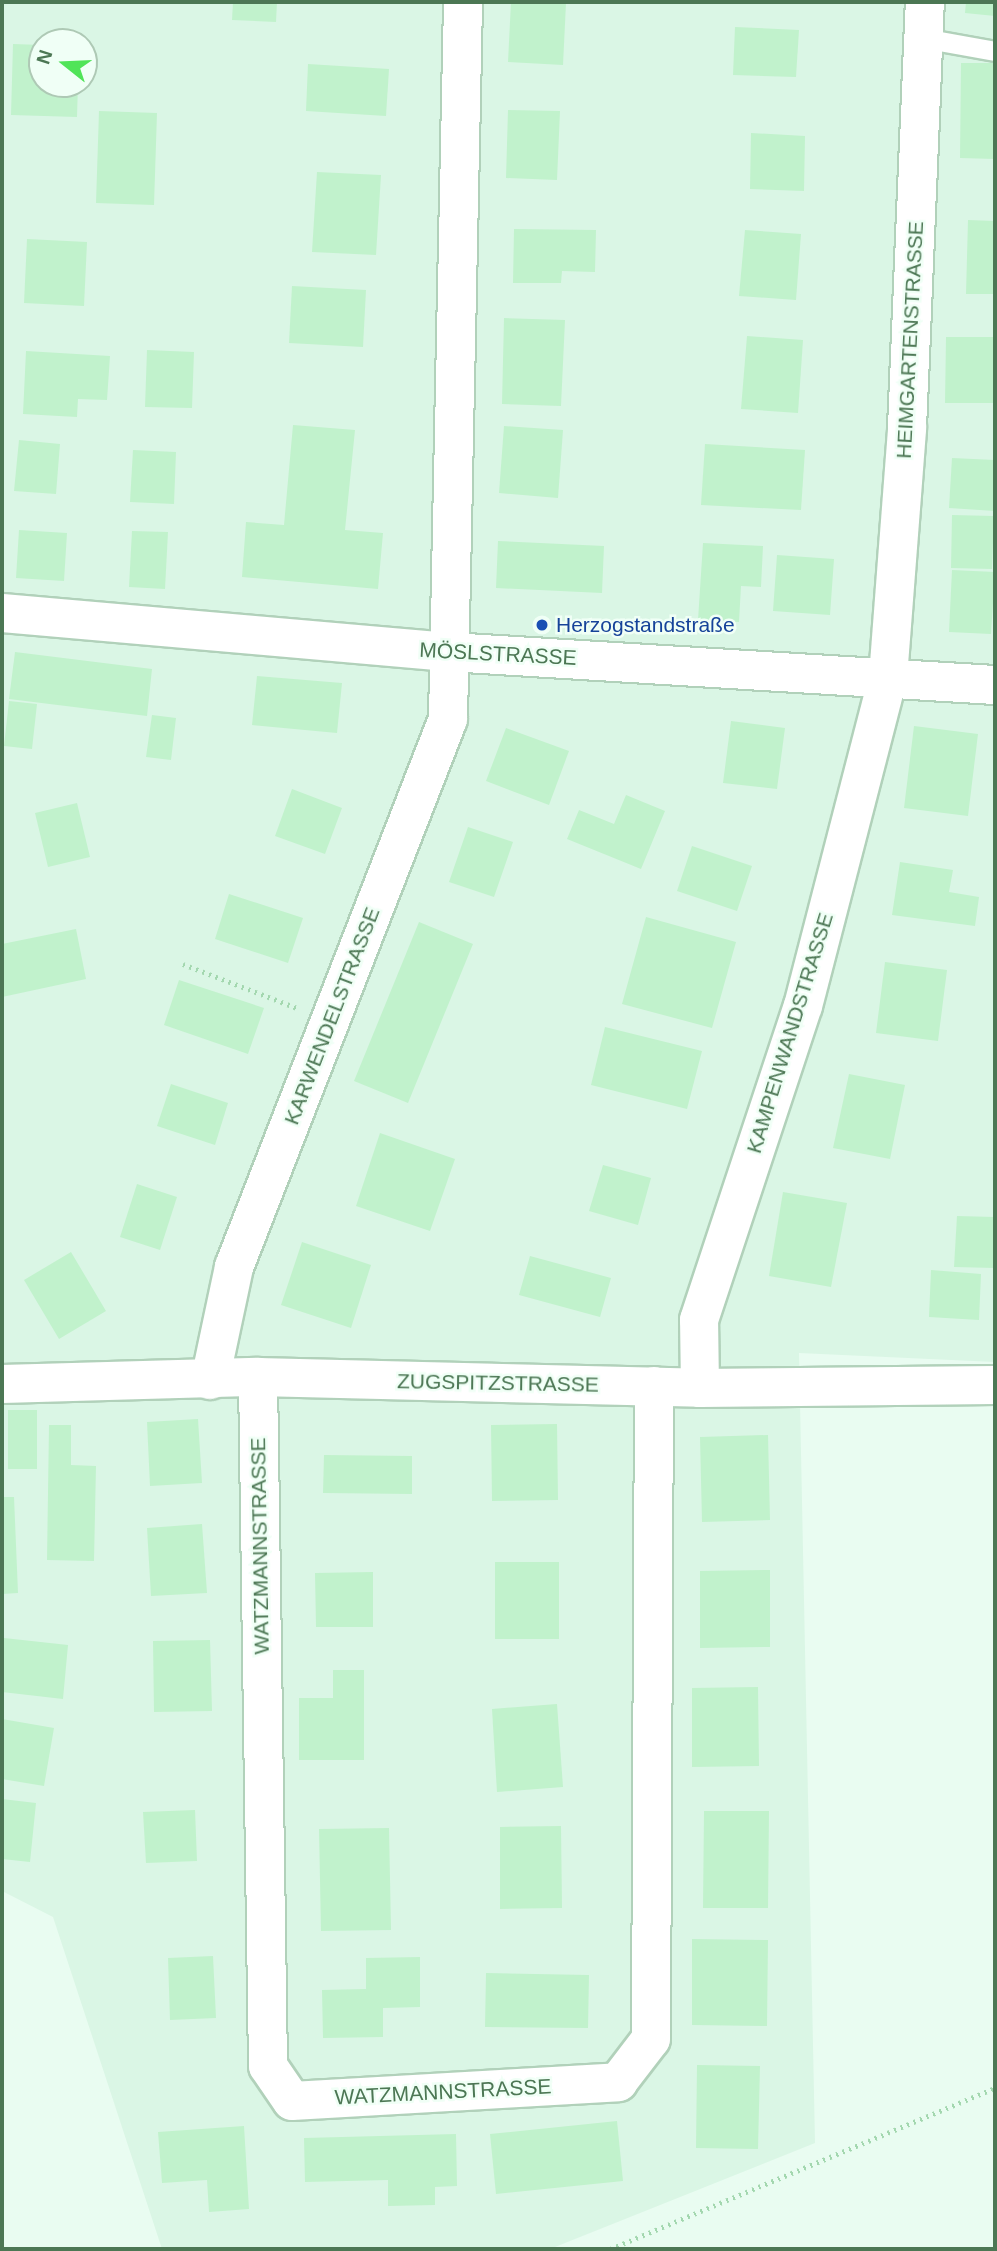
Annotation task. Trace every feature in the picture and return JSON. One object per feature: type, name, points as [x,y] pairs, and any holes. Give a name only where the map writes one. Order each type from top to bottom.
[{"type":"street","points":[[449,652],[463,2]]},
{"type":"street","name":"HEIMGARTENSTRASSE","points":[[888,677],[907,428],[924,20]]},
{"type":"street","name":"MÖSLSTRASSE","points":[[2,613],[449,652],[995,685]]},
{"type":"street","name":"KARWENDELSTRASSE","points":[[210,1380],[234,1267],[448,719],[449,652]]},
{"type":"street","name":"KAMPENWANDSTRASSE","points":[[700,1388],[699,1320],[803,1006],[888,677]]},
{"type":"street","name":"ZUGSPITZSTRASSE","points":[[2,1384],[258,1377],[700,1388],[995,1385]]},
{"type":"street","name":"WATZMANNSTRASSE","points":[[258,1377],[268,2066],[292,2101],[618,2082],[651,2039],[654,1386]]},
{"type":"lane","points":[[924,20],[995,51]]},
{"type":"path","points":[[183,964],[330,1021]]},
{"type":"path","points":[[610,2249],[816,2167],[995,2088]]},
{"type":"shaded area","points":[[2,2],[995,2],[995,1362],[799,1353],[815,2143],[550,2249],[162,2249],[53,1917],[2,1891]]},
{"type":"building","points":[[233,2],[277,2],[276,22],[232,20]]},
{"type":"building","points":[[511,2],[566,3],[563,65],[508,62]]},
{"type":"building","points":[[966,2],[995,2],[995,16],[965,13]]},
{"type":"building","points":[[735,27],[799,30],[796,77],[733,75]]},
{"type":"building","points":[[13,44],[28,45],[28,98],[78,98],[77,117],[11,115]]},
{"type":"building","points":[[961,63],[995,63],[995,159],[960,158]]},
{"type":"building","points":[[308,64],[389,69],[386,116],[306,111]]},
{"type":"building","points":[[508,110],[560,111],[557,180],[506,178]]},
{"type":"building","points":[[99,111],[157,113],[154,205],[96,203]]},
{"type":"building","points":[[751,133],[805,136],[804,191],[750,189]]},
{"type":"building","points":[[317,172],[381,175],[376,255],[312,252]]},
{"type":"building","points":[[968,220],[995,221],[995,294],[966,294]]},
{"type":"building","points":[[514,229],[596,230],[595,272],[562,271],[561,283],[513,283]]},
{"type":"building","points":[[745,230],[801,234],[796,300],[739,296]]},
{"type":"building","points":[[27,239],[87,242],[84,306],[24,303]]},
{"type":"building","points":[[292,286],[366,290],[363,347],[289,343]]},
{"type":"building","points":[[504,318],[565,320],[561,406],[502,404]]},
{"type":"building","points":[[747,336],[803,340],[798,413],[741,409]]},
{"type":"building","points":[[946,337],[995,337],[995,403],[945,403]]},
{"type":"building","points":[[147,350],[194,352],[192,408],[145,407]]},
{"type":"building","points":[[26,351],[110,356],[107,400],[78,399],[77,417],[23,414]]},
{"type":"building","points":[[293,425],[355,430],[345,530],[383,533],[378,589],[242,577],[246,522],[284,525]]},
{"type":"building","points":[[504,426],[563,430],[558,498],[499,493]]},
{"type":"building","points":[[19,440],[60,444],[56,494],[14,491]]},
{"type":"building","points":[[705,444],[805,450],[801,510],[701,505]]},
{"type":"building","points":[[133,450],[176,452],[174,504],[130,502]]},
{"type":"building","points":[[952,458],[995,460],[995,511],[949,508]]},
{"type":"building","points":[[952,515],[994,516],[992,569],[951,568]]},
{"type":"building","points":[[19,530],[67,533],[64,581],[16,578]]},
{"type":"building","points":[[132,531],[168,532],[165,589],[129,587]]},
{"type":"building","points":[[498,541],[604,546],[602,593],[496,588]]},
{"type":"building","points":[[703,543],[763,546],[761,587],[741,586],[739,622],[698,620]]},
{"type":"building","points":[[777,555],[834,559],[830,615],[773,611]]},
{"type":"building","points":[[952,570],[995,572],[991,634],[949,632]]},
{"type":"building","points":[[15,652],[152,669],[147,716],[9,699]]},
{"type":"building","points":[[257,676],[342,683],[337,733],[252,725]]},
{"type":"building","points":[[9,701],[37,704],[32,749],[4,746]]},
{"type":"building","points":[[152,715],[176,718],[171,760],[146,757]]},
{"type":"building","points":[[731,721],[785,728],[777,789],[723,783]]},
{"type":"building","points":[[914,726],[978,734],[968,816],[904,808]]},
{"type":"building","points":[[506,728],[569,751],[549,805],[486,781]]},
{"type":"building","points":[[292,789],[342,808],[325,854],[275,836]]},
{"type":"building","points":[[626,795],[665,811],[641,869],[567,839],[579,810],[614,824]]},
{"type":"building","points":[[77,803],[90,857],[48,867],[35,813]]},
{"type":"building","points":[[468,827],[513,842],[494,897],[449,882]]},
{"type":"building","points":[[692,846],[752,866],[737,911],[677,891]]},
{"type":"building","points":[[900,862],[953,870],[949,892],[979,897],[975,926],[892,915]]},
{"type":"building","points":[[229,894],[303,918],[288,963],[215,939]]},
{"type":"building","points":[[646,917],[736,942],[712,1028],[622,1004]]},
{"type":"building","points":[[419,922],[473,944],[408,1103],[354,1081]]},
{"type":"building","points":[[76,929],[86,979],[2,997],[2,944]]},
{"type":"building","points":[[885,962],[947,970],[938,1041],[876,1033]]},
{"type":"building","points":[[179,980],[264,1008],[248,1054],[164,1025]]},
{"type":"building","points":[[605,1027],[702,1051],[687,1109],[591,1085]]},
{"type":"building","points":[[849,1074],[905,1085],[890,1159],[833,1148]]},
{"type":"building","points":[[171,1084],[228,1103],[215,1145],[157,1126]]},
{"type":"building","points":[[380,1133],[455,1159],[430,1231],[356,1206]]},
{"type":"building","points":[[603,1165],[651,1178],[638,1225],[589,1211]]},
{"type":"building","points":[[137,1184],[177,1197],[160,1250],[120,1237]]},
{"type":"building","points":[[783,1192],[847,1203],[831,1287],[769,1276]]},
{"type":"building","points":[[957,1216],[995,1217],[995,1268],[954,1267]]},
{"type":"building","points":[[302,1242],[371,1265],[351,1328],[281,1305]]},
{"type":"building","points":[[71,1252],[106,1311],[59,1339],[24,1280]]},
{"type":"building","points":[[530,1256],[611,1278],[600,1317],[519,1295]]},
{"type":"building","points":[[931,1270],[981,1274],[979,1320],[929,1317]]},
{"type":"building","points":[[8,1410],[37,1410],[37,1469],[8,1469]]},
{"type":"building","points":[[198,1419],[202,1483],[150,1486],[147,1422]]},
{"type":"building","points":[[557,1424],[558,1500],[492,1501],[491,1425]]},
{"type":"building","points":[[49,1425],[71,1425],[71,1465],[96,1466],[94,1561],[47,1560]]},
{"type":"building","points":[[768,1435],[770,1520],[702,1522],[700,1437]]},
{"type":"building","points":[[324,1455],[412,1456],[412,1494],[323,1493]]},
{"type":"building","points":[[2,1497],[14,1497],[18,1593],[2,1594]]},
{"type":"building","points":[[202,1524],[207,1593],[151,1596],[147,1528]]},
{"type":"building","points":[[495,1562],[559,1562],[559,1639],[495,1639]]},
{"type":"building","points":[[770,1570],[770,1647],[700,1648],[700,1571]]},
{"type":"building","points":[[373,1572],[373,1627],[316,1627],[315,1573]]},
{"type":"building","points":[[4,1638],[68,1645],[63,1699],[2,1692]]},
{"type":"building","points":[[210,1640],[212,1711],[154,1712],[153,1641]]},
{"type":"building","points":[[333,1670],[364,1670],[364,1760],[299,1760],[299,1698],[333,1698]]},
{"type":"building","points":[[758,1687],[759,1766],[692,1767],[692,1688]]},
{"type":"building","points":[[557,1704],[563,1787],[497,1792],[492,1709]]},
{"type":"building","points":[[2,1719],[54,1728],[44,1786],[2,1779]]},
{"type":"building","points":[[2,1799],[36,1803],[30,1862],[2,1859]]},
{"type":"building","points":[[195,1810],[197,1861],[146,1863],[143,1812]]},
{"type":"building","points":[[704,1811],[769,1811],[768,1908],[703,1908]]},
{"type":"building","points":[[561,1826],[562,1908],[500,1909],[500,1827]]},
{"type":"building","points":[[389,1828],[391,1930],[321,1931],[319,1829]]},
{"type":"building","points":[[692,1939],[768,1940],[767,2026],[692,2025]]},
{"type":"building","points":[[213,1956],[216,2018],[170,2020],[168,1958]]},
{"type":"building","points":[[420,1957],[420,2007],[383,2008],[383,2037],[323,2038],[322,1990],[366,1989],[366,1958]]},
{"type":"building","points":[[486,1973],[589,1975],[588,2028],[485,2027]]},
{"type":"building","points":[[697,2065],[760,2066],[758,2149],[696,2148]]},
{"type":"building","points":[[617,2121],[623,2181],[496,2194],[490,2134]]},
{"type":"building","points":[[244,2126],[249,2209],[209,2212],[207,2180],[162,2183],[158,2132]]},
{"type":"building","points":[[456,2134],[457,2186],[435,2187],[435,2205],[388,2206],[388,2180],[305,2182],[304,2138]]},
{"type":"place","name":"Herzogstandstraße","points":[[542,625]]}]
